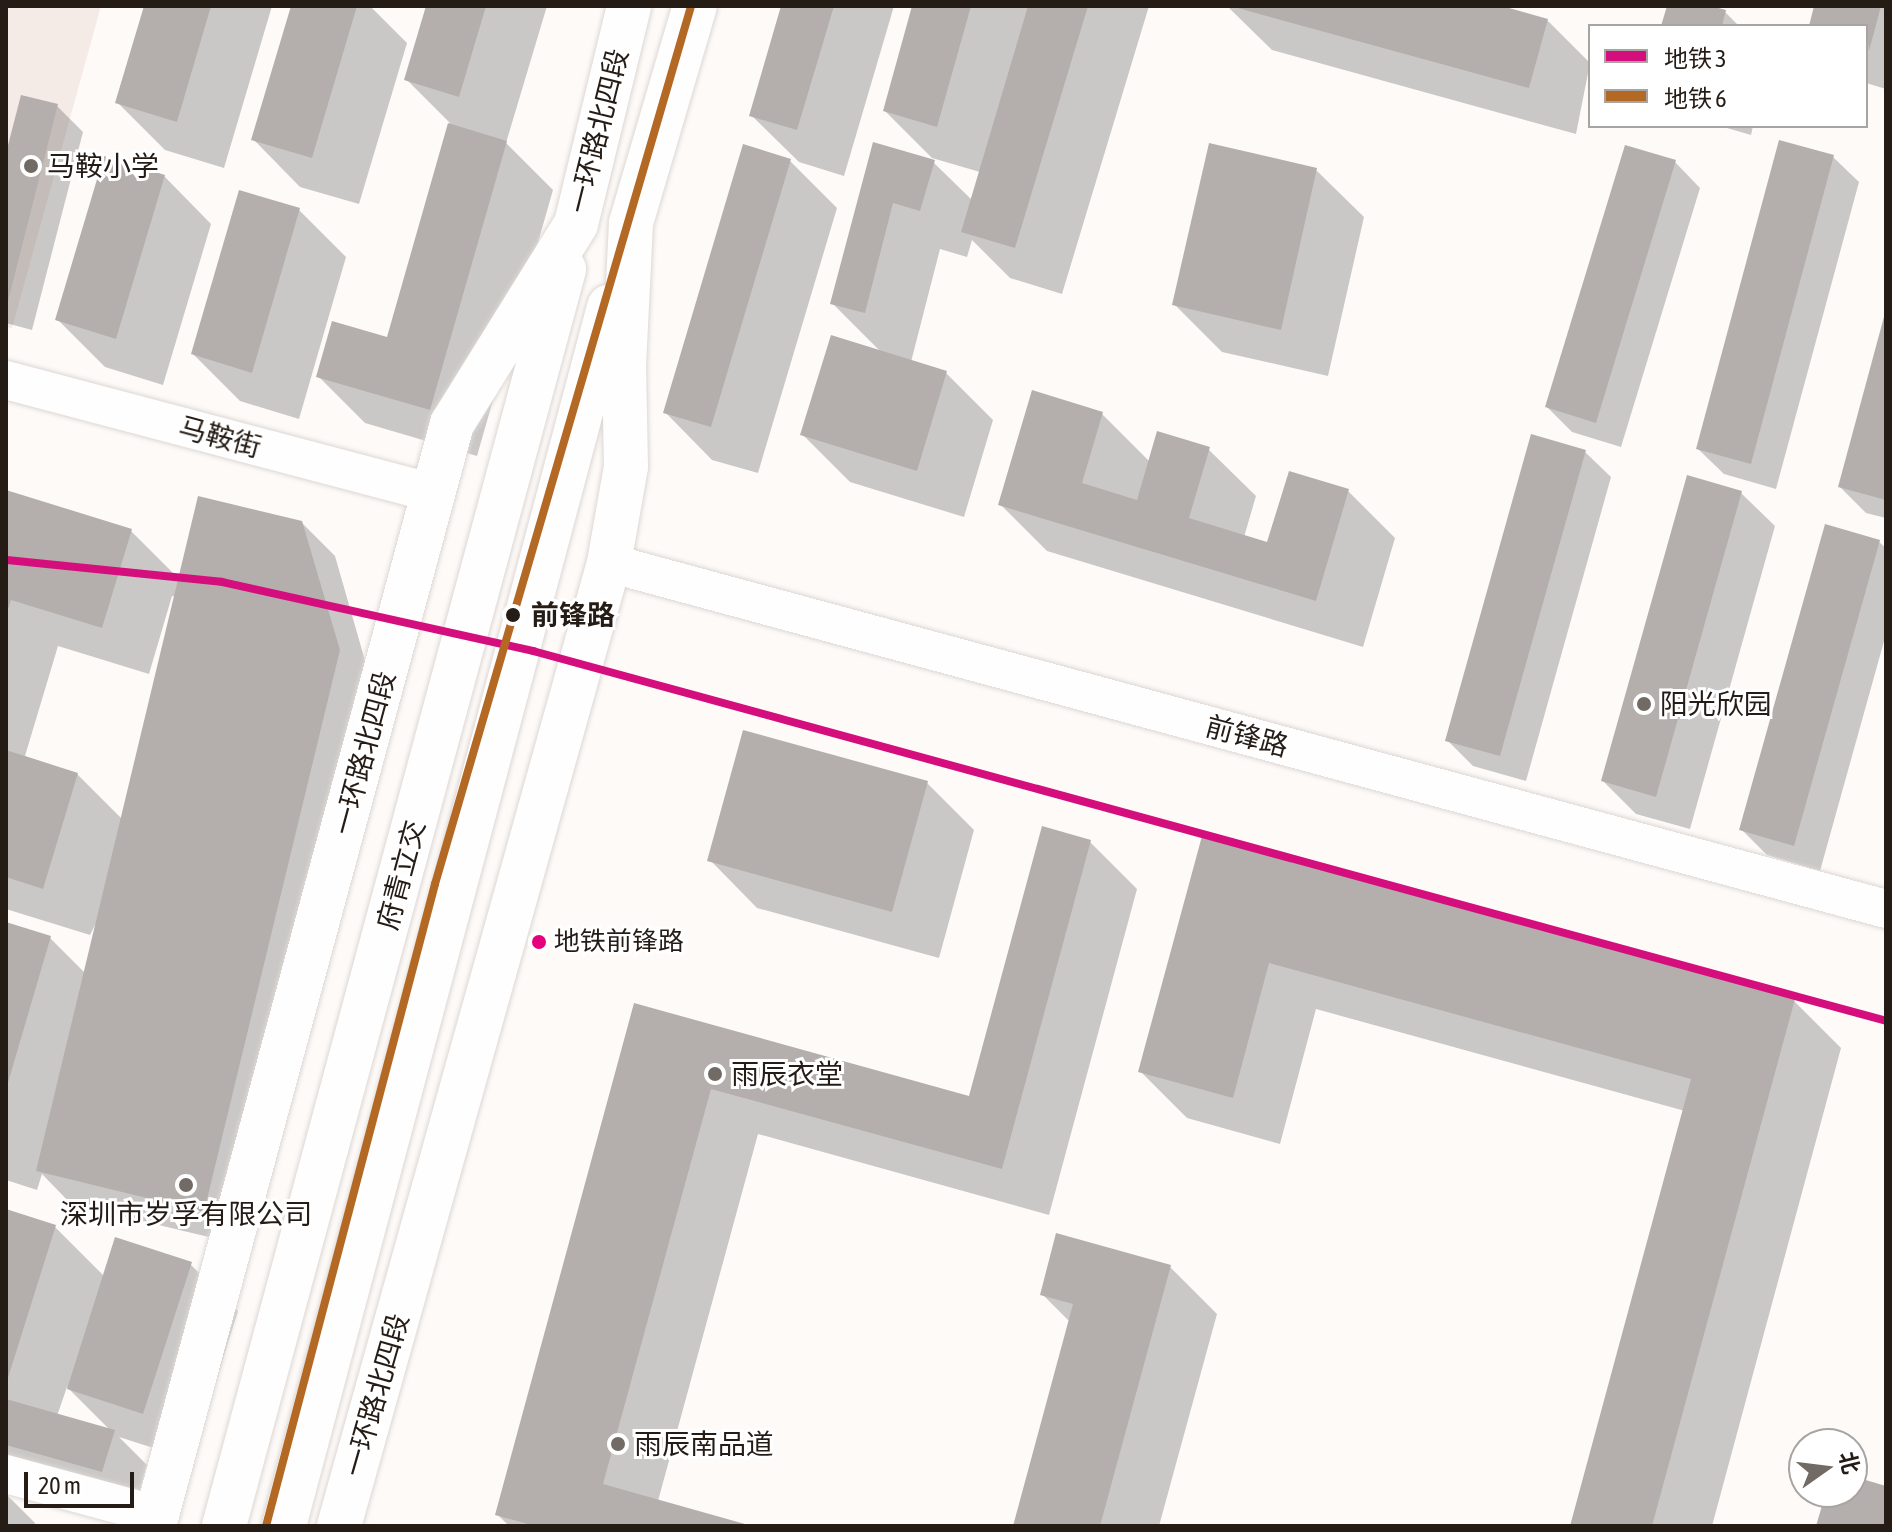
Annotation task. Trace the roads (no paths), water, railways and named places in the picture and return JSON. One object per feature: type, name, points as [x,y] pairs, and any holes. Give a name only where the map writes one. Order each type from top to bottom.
[{"type":"main road","name":"一环路北四段","points":[[155,1520],[452,424],[576,224],[629,6]]},
{"type":"main road","name":"一环路北四段","points":[[339,1526],[609,563],[626,467],[624,366],[631,223],[695,6]]},
{"type":"main road","name":"府青立交","points":[[284,1526],[631,223]]},
{"type":"main road","name":"府青立交","points":[[224,1526],[576,224]]},
{"type":"street","name":"马鞍街","points":[[6,380],[433,493]]},
{"type":"street","name":"前锋路","points":[[609,563],[1886,909]]},
{"type":"street","points":[[6,1474],[155,1520]]},
{"type":"metro line","name":"6","points":[[266,1526],[435,884],[691,6]]},
{"type":"metro line","name":"3","points":[[6,560],[222,582],[533,651],[1886,1021]]},
{"type":"place","name":"马鞍小学","points":[[31,166]]},
{"type":"place","name":"前锋路","points":[[513,615]]},
{"type":"place","name":"阳光欣园","points":[[1644,704]]},
{"type":"place","name":"地铁前锋路","points":[[539,942]]},
{"type":"place","name":"雨辰衣堂","points":[[715,1074]]},
{"type":"place","name":"深圳市岁孚有限公司","points":[[186,1185]]},
{"type":"place","name":"雨辰南品道","points":[[618,1444]]}]
